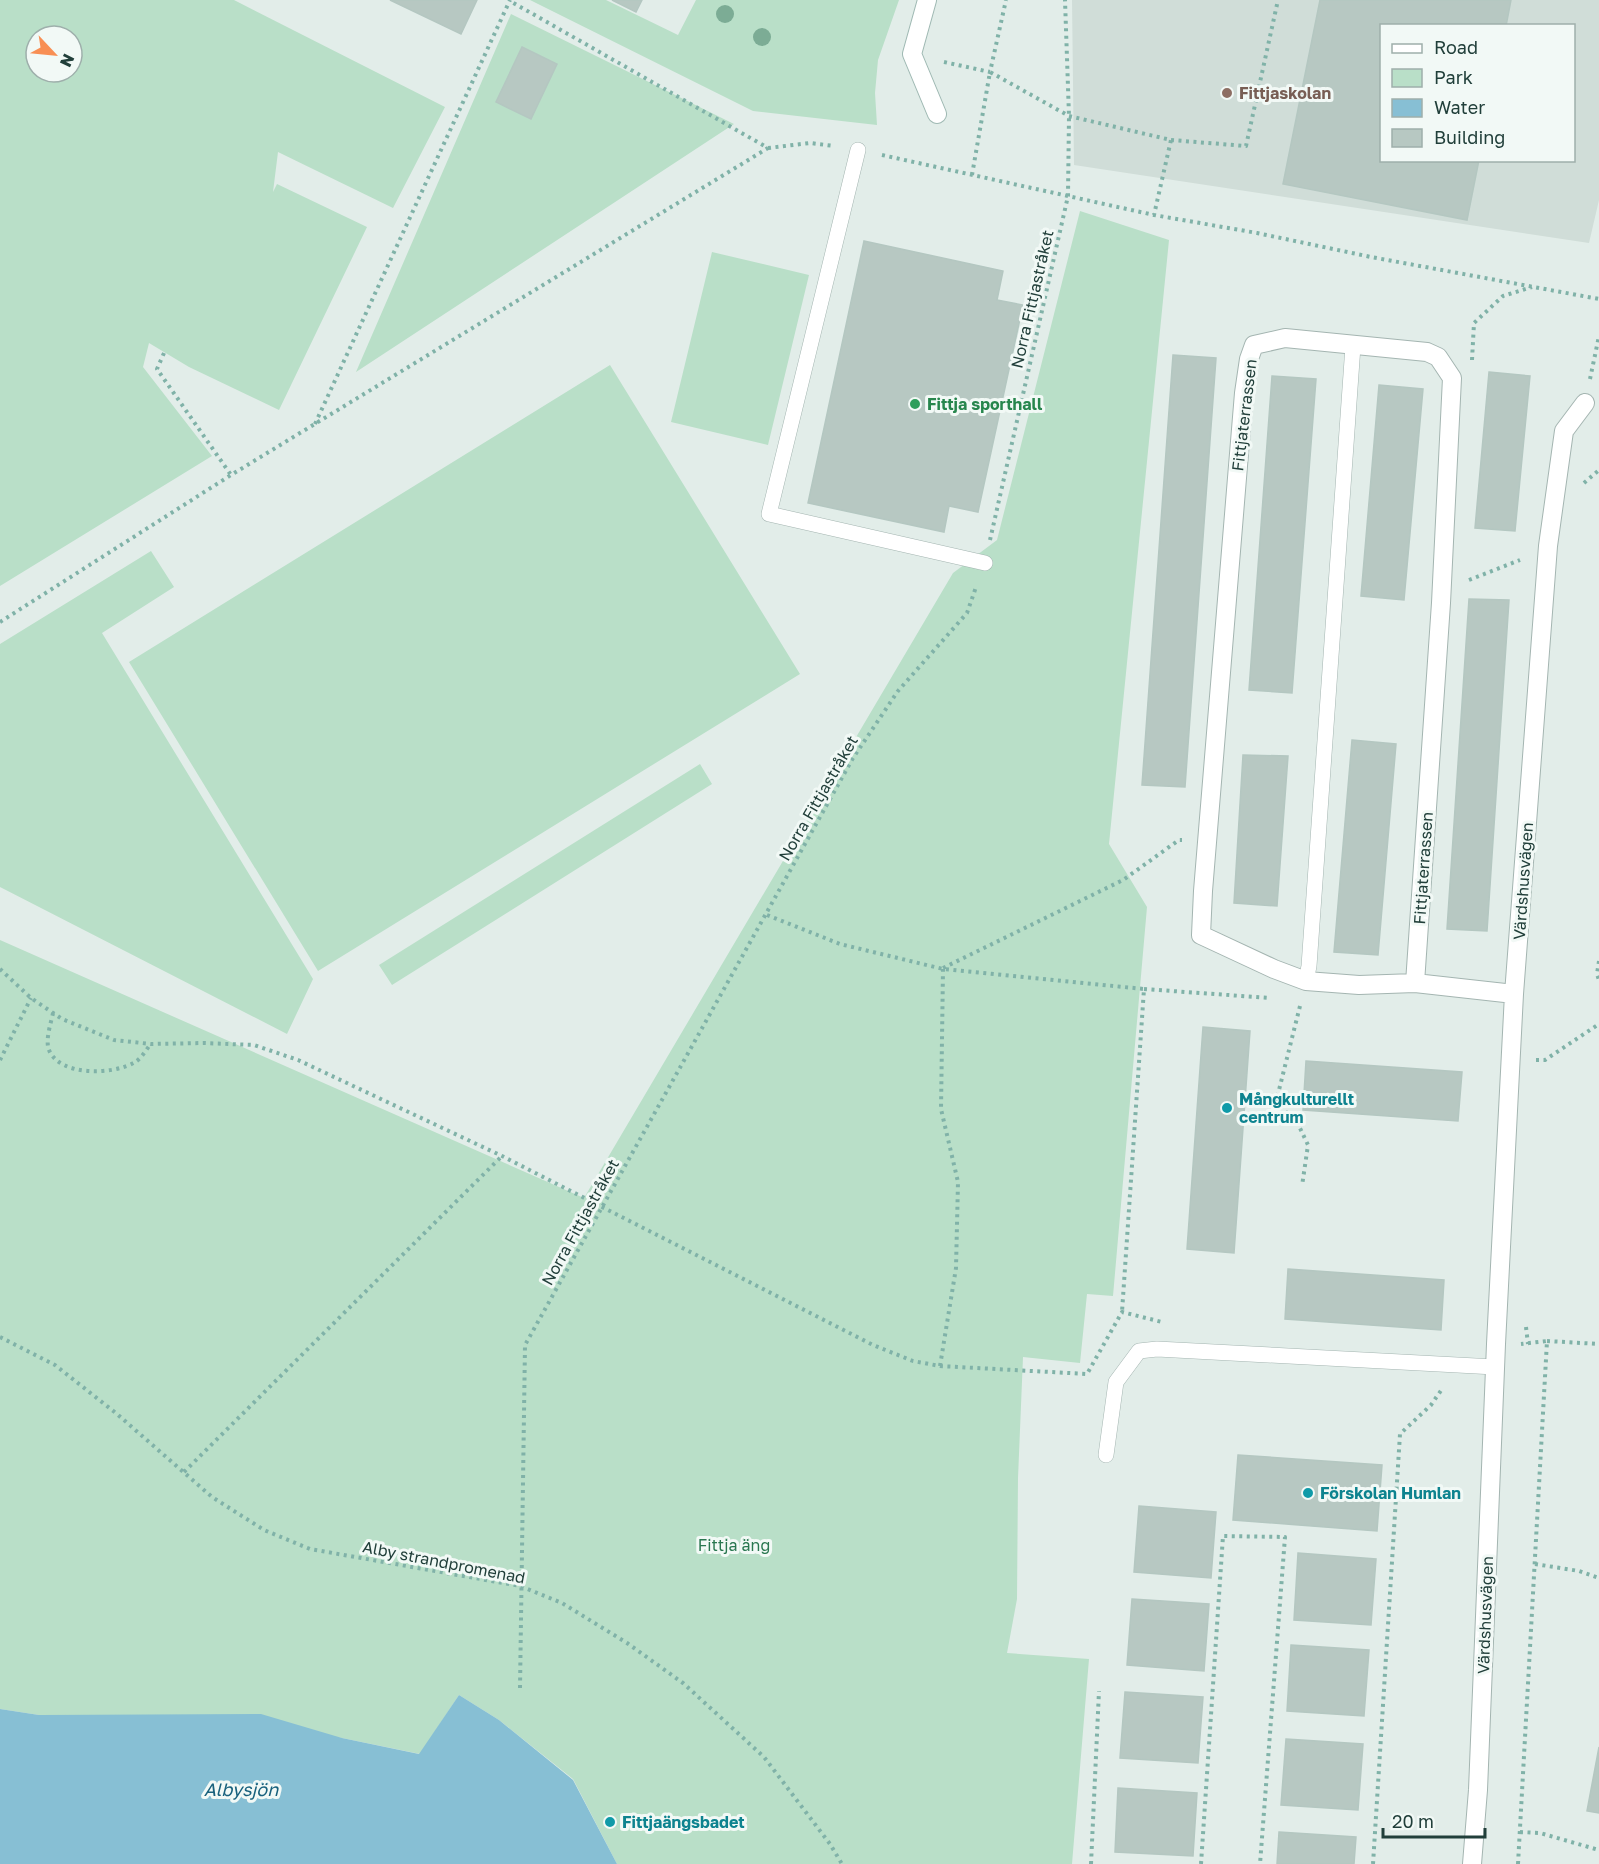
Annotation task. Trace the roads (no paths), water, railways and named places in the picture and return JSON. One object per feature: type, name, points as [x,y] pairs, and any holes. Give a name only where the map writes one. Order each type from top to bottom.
[{"type":"street","points":[[927,0],[912,54],[937,114]]},
{"type":"street","name":"Fittjaterrassen","points":[[1415,982],[1441,603],[1452,378],[1438,357],[1427,352],[1285,338],[1254,345],[1249,359],[1244,393],[1201,935],[1274,969],[1306,981],[1359,985],[1415,982],[1514,994]]},
{"type":"street","name":"Värdshusvägen","points":[[1472,1864],[1478,1790],[1495,1367],[1514,994],[1548,546],[1564,431],[1584,403]]},
{"type":"lane","points":[[858,150],[769,514],[985,563]]},
{"type":"lane","points":[[1306,981],[1353,346]]},
{"type":"lane","points":[[1106,1455],[1116,1382],[1139,1351],[1157,1349],[1495,1367]]},
{"type":"water","name":"Albysjön","points":[[459,1695],[499,1720],[573,1780],[617,1864],[0,1864],[0,1709],[39,1715],[261,1714],[342,1738],[419,1754]]},
{"type":"place","name":"Fittjaskolan","points":[[1227,93]]},
{"type":"place","name":"Fittja sporthall","points":[[915,404]]},
{"type":"place","name":"Mångkulturellt centrum","points":[[1227,1108]]},
{"type":"place","name":"Förskolan Humlan","points":[[1308,1493]]},
{"type":"place","name":"Fittjaängsbadet","points":[[610,1822]]},
{"type":"park label","name":"Fittja äng","points":[[734,1545]]}]
